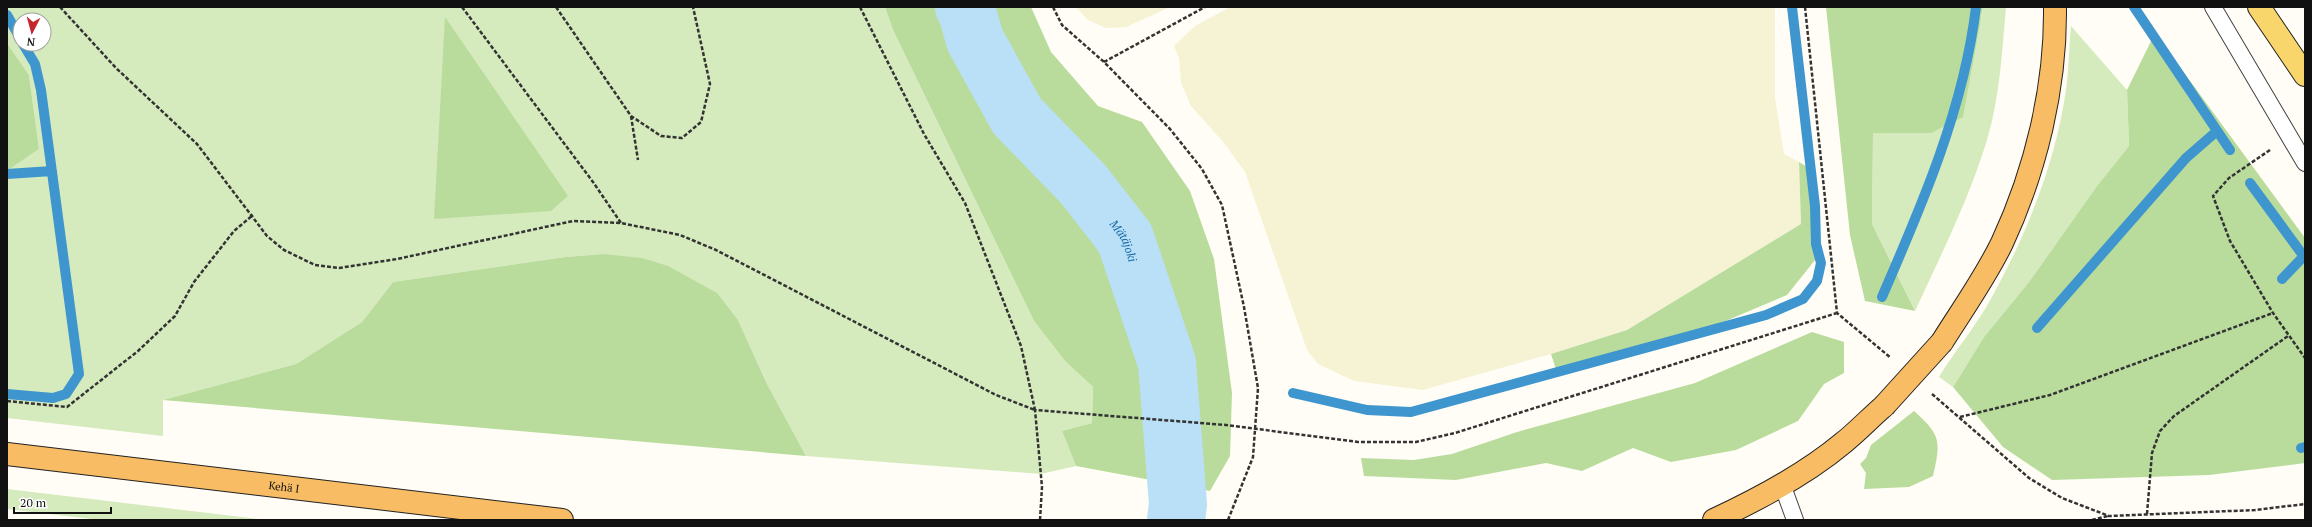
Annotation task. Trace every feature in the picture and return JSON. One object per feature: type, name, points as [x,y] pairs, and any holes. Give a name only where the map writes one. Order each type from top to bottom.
[{"type":"highway","points":[[1714,520],[1752,502],[1842,444],[1884,406],[1942,342],[2001,244],[2021,196],[2036,145],[2050,87],[2055,7]]},
{"type":"highway","name":"Kehä I","points":[[7,454],[562,520]]},
{"type":"main road","points":[[2259,7],[2305,75]]},
{"type":"lane","points":[[2213,7],[2305,163]]},
{"type":"lane","points":[[1782,484],[1795,520]]},
{"type":"path","points":[[60,7],[116,68],[197,144],[253,215],[267,236],[284,250],[315,264],[339,268],[397,259],[573,221],[621,223],[680,235],[716,250],[996,395],[1035,410],[1226,425],[1358,442],[1416,442],[1455,433],[1837,313],[1805,7]]},
{"type":"path","points":[[462,7],[593,182],[621,223]]},
{"type":"path","points":[[556,7],[631,116],[661,136],[682,138],[701,122],[710,84],[693,7]]},
{"type":"path","points":[[860,7],[924,134],[965,203],[1021,346],[1035,410],[1042,487],[1040,520]]},
{"type":"path","points":[[1053,7],[1062,25],[1104,62],[1170,129],[1202,168],[1222,205],[1244,307],[1258,388],[1257,429],[1253,457],[1228,520]]},
{"type":"path","points":[[1104,62],[1205,7]]},
{"type":"path","points":[[631,116],[638,160]]},
{"type":"path","points":[[2267,152],[2229,178],[2213,196],[2230,241],[2273,313],[2305,358]]},
{"type":"path","points":[[7,401],[67,406],[138,350],[175,316],[194,282],[229,236],[253,215]]},
{"type":"path","points":[[2109,516],[2062,498],[2029,478],[1960,417],[2050,395],[2273,313]]},
{"type":"path","points":[[2146,514],[2152,453],[2160,431],[2174,416],[2288,336]]},
{"type":"path","points":[[2092,520],[2109,516],[2255,510],[2305,504]]},
{"type":"shaded area","points":[[1076,7],[1170,7],[1126,27],[1106,28],[1088,20]]},
{"type":"shaded area","points":[[1230,7],[1775,7],[1775,98],[1784,154],[1799,162],[1801,224],[1627,330],[1551,354],[1423,390],[1354,381],[1318,364],[1307,350],[1245,172],[1224,143],[1191,106],[1181,83],[1179,58],[1174,46],[1195,26]]},
{"type":"green space","points":[[7,7],[885,7],[893,30],[1034,321],[1065,361],[1093,387],[1092,423],[1062,431],[1076,466],[1041,474],[806,456],[767,384],[738,320],[603,254],[565,257],[393,282],[362,322],[296,364],[163,400],[163,436],[7,418],[7,171],[39,149],[29,75],[13,52],[52,52],[52,12],[12,12],[12,50],[7,43]]},
{"type":"green space","points":[[885,7],[1031,7],[1051,52],[1098,106],[1142,122],[1190,191],[1214,259],[1232,393],[1230,456],[1210,491],[1076,466],[1062,431],[1092,423],[1093,387],[1065,361],[1034,321],[893,30]]},
{"type":"green space","points":[[1826,7],[1983,7],[1963,117],[1931,133],[1873,133],[1872,224],[1915,311],[1865,301],[1850,235]]},
{"type":"green space","points":[[1983,7],[2006,7],[2000,74],[1995,107],[1987,140],[1972,184],[1915,311],[1872,224],[1873,133],[1931,133],[1982,16]]},
{"type":"green space","points":[[445,17],[568,196],[551,211],[434,219]]},
{"type":"green space","points":[[2071,26],[2127,90],[2129,146],[2097,186],[2029,282],[1984,337],[1953,387],[1939,377],[1982,314],[2002,279],[2037,201],[2046,174],[2061,118],[2066,90]]},
{"type":"green space","points":[[2155,33],[2305,238],[2305,463],[2209,475],[2052,480],[2003,447],[1953,387],[1984,337],[2029,282],[2097,186],[2129,146],[2127,90]]},
{"type":"green space","points":[[7,43],[29,75],[39,149],[7,171]]},
{"type":"green space","points":[[1799,162],[1812,170],[1815,260],[1787,295],[1709,328],[1558,375],[1551,354],[1627,330],[1801,224]]},
{"type":"green space","points":[[603,254],[642,258],[668,266],[717,293],[738,320],[767,384],[806,456],[163,400],[296,364],[362,322],[393,282],[565,257]]},
{"type":"green space","points":[[1812,332],[1844,342],[1844,373],[1824,384],[1798,421],[1736,450],[1671,462],[1633,448],[1582,471],[1546,463],[1456,480],[1364,476],[1361,458],[1414,460],[1452,454],[1517,432],[1695,383]]},
{"type":"green space","points":[[1914,411],[1929,426],[1937,439],[1938,446],[1933,476],[1909,487],[1864,489],[1866,473],[1860,464],[1866,458],[1871,445]]},
{"type":"green space","points":[[7,489],[267,520],[100,520],[7,509]]},
{"type":"waterway","name":"Mätäjoki","points":[[964,7],[967,12],[975,40],[1017,116],[1083,184],[1125,238],[1167,363],[1178,504],[1176,520]]},
{"type":"waterway","points":[[1293,393],[1367,410],[1411,412],[1766,315],[1803,299],[1817,281],[1821,263],[1816,244],[1815,206],[1792,7]]},
{"type":"waterway","points":[[1882,297],[1912,227],[1940,155],[1952,119],[1970,45],[1976,7]]},
{"type":"waterway","points":[[2134,7],[2230,150]]},
{"type":"waterway","points":[[7,15],[12,24]]},
{"type":"waterway","points":[[7,394],[53,398],[66,394],[79,374],[41,90],[35,64],[28,52]]},
{"type":"waterway","points":[[2037,328],[2186,158],[2217,131]]},
{"type":"waterway","points":[[7,174],[52,171]]},
{"type":"waterway","points":[[2250,183],[2305,258]]},
{"type":"waterway","points":[[2282,279],[2304,256]]},
{"type":"waterway","points":[[2301,448],[2305,447]]}]
